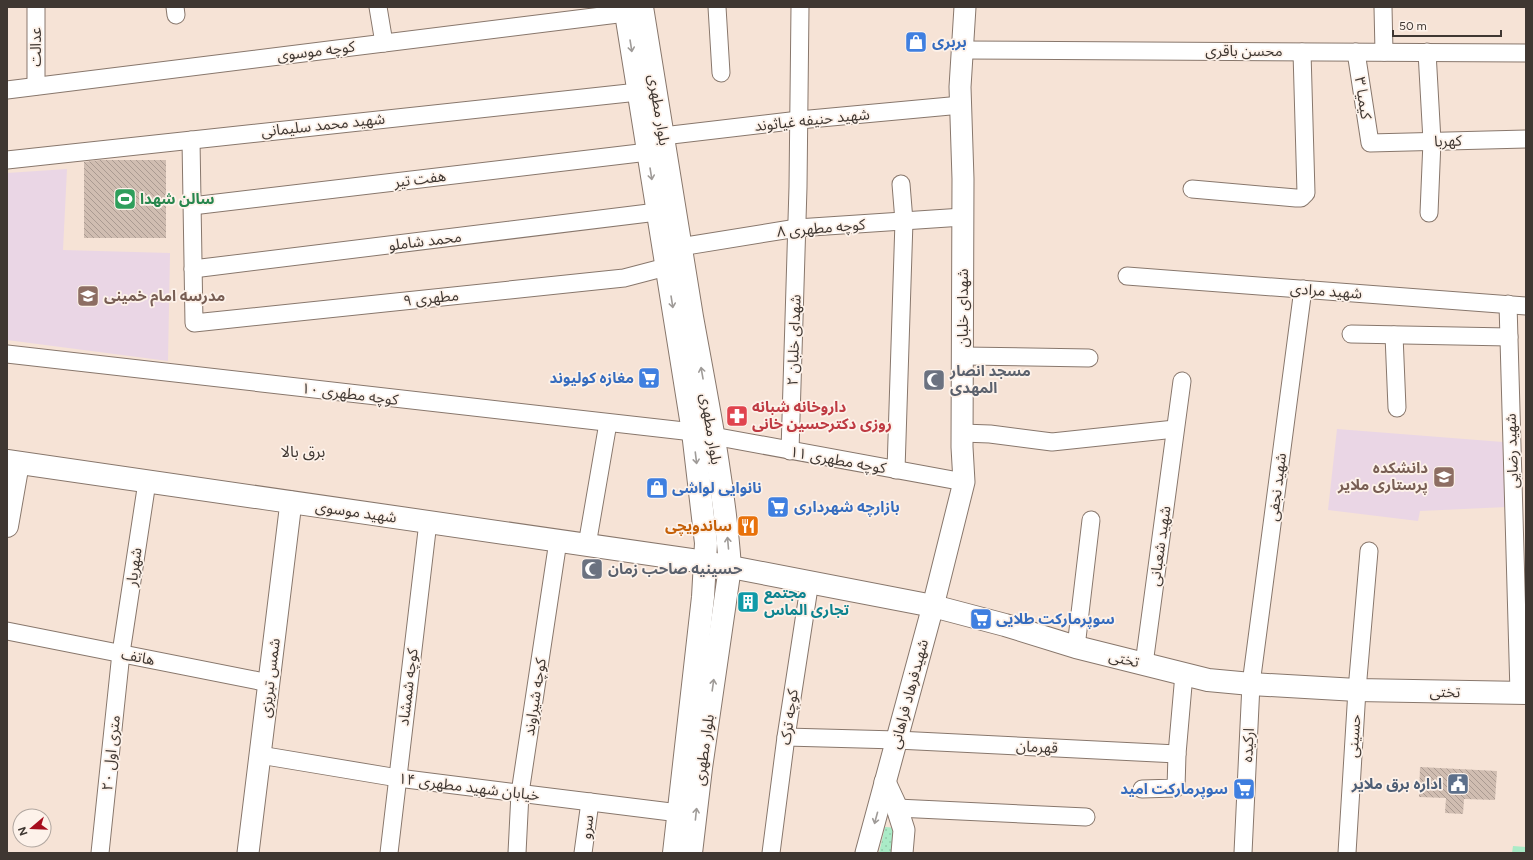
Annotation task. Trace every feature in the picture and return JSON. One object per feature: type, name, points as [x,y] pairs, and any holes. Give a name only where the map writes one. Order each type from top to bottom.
[{"type":"main road","name":"بلوار مطهری","points":[[631,9],[638,92],[666,267],[703,434],[728,537],[730,567],[701,768],[691,853]]},
{"type":"main road","name":"بلوار مطهری","points":[[631,9],[663,136],[680,247],[703,434],[706,543],[703,597],[674,853]]},
{"type":"main road","name":"شهید موسوی","points":[[13,462],[705,562],[730,567]]},
{"type":"main road","points":[[7,526],[13,462]]},
{"type":"main road","name":"تختی","points":[[730,567],[810,581],[934,606],[1005,625],[1076,647],[1208,680],[1357,690],[1523,693]]},
{"type":"street","name":"عدالت","points":[[36,7],[36,86]]},
{"type":"street","points":[[378,7],[384,43]]},
{"type":"street","points":[[717,7],[721,73]]},
{"type":"street","name":"شهدای خلبان ۲","points":[[790,451],[797,228],[800,7]]},
{"type":"street","name":"شهدای خلبان","points":[[934,606],[964,482],[962,432],[963,217],[961,105],[962,50],[965,7]]},
{"type":"street","points":[[1383,7],[1384,52]]},
{"type":"street","name":"کوچه موسوی","points":[[7,90],[384,43],[631,9]]},
{"type":"street","name":"محسن باقری","points":[[962,50],[1526,52]]},
{"type":"street","points":[[1192,189],[1296,198],[1301,198],[1306,193],[1302,52]]},
{"type":"street","name":"کیمیا ۳","points":[[1356,52],[1370,143]]},
{"type":"street","points":[[1427,52],[1432,142],[1429,213]]},
{"type":"street","name":"شهید محمد سلیمانی","points":[[7,160],[638,92]]},
{"type":"street","name":"شهید حنیفه غیاثوند","points":[[663,136],[799,120],[961,105]]},
{"type":"street","name":"کهربا","points":[[1370,143],[1526,139]]},
{"type":"street","points":[[191,140],[193,270]]},
{"type":"street","name":"هفت تیر","points":[[192,206],[648,152]]},
{"type":"street","points":[[896,470],[904,221],[901,184]]},
{"type":"street","name":"محمد شاملو","points":[[193,270],[657,212]]},
{"type":"street","name":"کوچه مطهری ۸","points":[[680,247],[797,228],[963,217]]},
{"type":"street","name":"مطهری ۹","points":[[193,270],[194,323],[624,278],[666,267]]},
{"type":"street","name":"شهید مرادی","points":[[1127,276],[1526,306]]},
{"type":"street","name":"شهید نجفی","points":[[1251,684],[1302,289]]},
{"type":"street","name":"شهید رضایی","points":[[1508,304],[1523,693]]},
{"type":"street","points":[[1352,334],[1509,337]]},
{"type":"street","points":[[1394,335],[1397,408]]},
{"type":"street","name":"کوچه مطهری ۱۰","points":[[7,354],[703,434]]},
{"type":"street","points":[[963,356],[1089,358]]},
{"type":"street","name":"شهید شعبانی","points":[[1144,664],[1182,381]]},
{"type":"street","points":[[587,545],[608,423]]},
{"type":"street","points":[[962,432],[1052,442],[1175,429]]},
{"type":"street","name":"کوچه مطهری ۱۱","points":[[703,434],[964,482]]},
{"type":"street","name":"شهریار","points":[[121,653],[147,482]]},
{"type":"street","name":"شمس تبریزی","points":[[248,853],[291,502]]},
{"type":"street","points":[[1076,647],[1091,520]]},
{"type":"street","name":"کوچه شمشاد","points":[[389,853],[428,522]]},
{"type":"street","name":"کوچه شیراوند","points":[[516,853],[520,793],[558,541]]},
{"type":"street","name":"حسینی","points":[[1346,853],[1357,690],[1369,551]]},
{"type":"street","name":"کوچه ترک","points":[[771,853],[786,737],[810,581]]},
{"type":"street","name":"شهیدفرهاد فراهانی","points":[[866,853],[934,606]]},
{"type":"street","name":"هاتف","points":[[7,631],[269,683]]},
{"type":"street","name":"۲۰ متری اول","points":[[100,853],[121,653]]},
{"type":"street","points":[[1142,789],[1176,788],[1177,754],[1184,674]]},
{"type":"street","name":"ارکیده","points":[[1243,853],[1251,684]]},
{"type":"street","name":"قهرمان","points":[[786,737],[897,740],[1177,754]]},
{"type":"street","name":"خیابان شهید مطهری ۱۴","points":[[260,755],[398,778],[679,813]]},
{"type":"street","points":[[885,782],[897,808],[904,830],[902,853]]},
{"type":"street","name":"سرو","points":[[583,853],[590,802]]},
{"type":"street","points":[[897,808],[1086,817]]},
{"type":"shaded area","name":"مدرسه امام خمینی","points":[[67,169],[63,250],[170,253],[168,361],[7,340],[7,173]]},
{"type":"shaded area","points":[[1337,429],[1503,442],[1507,507],[1420,511],[1418,521],[1328,510]]},
{"type":"green space","points":[[885,827],[898,828],[896,853],[879,853]]},
{"type":"green space","points":[[1513,846],[1526,847],[1526,853],[1512,853]]},
{"type":"building","name":"سالن شهدا","points":[[100,160],[166,160],[166,238],[84,238],[84,162]]},
{"type":"building","name":"مجتمع تجاری الماس","points":[[743,592],[755,594],[753,612],[742,610]]},
{"type":"building","name":"اداره برق ملایر","points":[[1420,767],[1497,771],[1495,800],[1464,799],[1463,814],[1445,813],[1446,798],[1419,797]]},
{"type":"place","name":"بربری","points":[[916,42]]},
{"type":"place","name":"سالن شهدا","points":[[125,199]]},
{"type":"place","name":"مدرسه امام خمینی","points":[[88,296]]},
{"type":"place","name":"مغازه کولیوند","points":[[649,378]]},
{"type":"place","name":"مسجد انصار المهدی","points":[[934,380]]},
{"type":"place","name":"داروخانه شبانه روزی دکترحسین خانی","points":[[737,416]]},
{"type":"place","name":"دانشکده پرستاری ملایر","points":[[1444,477]]},
{"type":"place","name":"نانوایی لواشی","points":[[657,488]]},
{"type":"place","name":"بازارچه شهرداری","points":[[778,507]]},
{"type":"place","name":"ساندویچی","points":[[748,526]]},
{"type":"place","name":"حسینیه صاحب زمان","points":[[592,569]]},
{"type":"place","name":"مجتمع تجاری الماس","points":[[748,602]]},
{"type":"place","name":"سوپرمارکت طلایی","points":[[981,619]]},
{"type":"place","name":"اداره برق ملایر","points":[[1458,784]]},
{"type":"place","name":"سوپرمارکت امید","points":[[1244,789]]},
{"type":"district","name":"برق بالا","points":[[303,451]]}]
